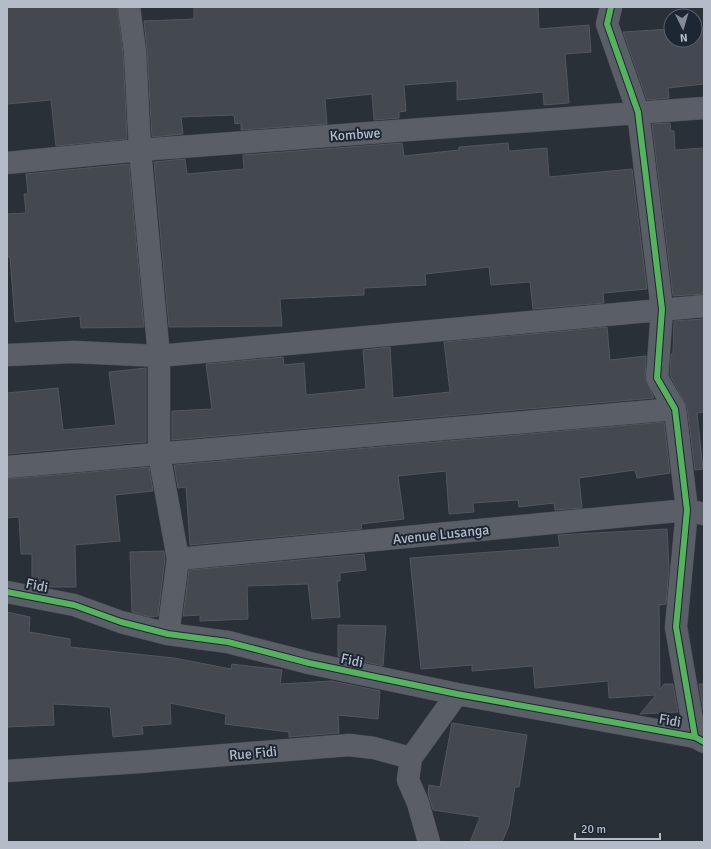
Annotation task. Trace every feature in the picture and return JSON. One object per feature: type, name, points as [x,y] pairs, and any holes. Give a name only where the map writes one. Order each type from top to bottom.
[{"type":"street","points":[[129,7],[135,51],[140,150],[159,356],[159,454],[178,559],[168,634]]},
{"type":"street","points":[[611,7],[607,24],[638,112],[662,309],[657,378],[675,409],[696,512],[676,628],[700,740]]},
{"type":"street","name":"Kombwe","points":[[7,163],[140,150],[704,108]]},
{"type":"street","points":[[7,355],[74,352],[159,356],[704,306]]},
{"type":"street","points":[[7,467],[675,409]]},
{"type":"street","name":"Avenue Lusanga","points":[[178,559],[696,512]]},
{"type":"street","name":"Fidi","points":[[7,592],[74,605],[121,622],[168,634],[228,642],[309,663],[458,694],[700,740]]},
{"type":"street","points":[[428,842],[418,803],[408,780],[411,758],[458,694]]},
{"type":"street","name":"Rue Fidi","points":[[7,771],[349,745],[374,748],[411,758]]},
{"type":"building","points":[[7,7],[117,7],[123,52],[127,139],[56,146],[51,100],[7,104]]},
{"type":"building","points":[[194,7],[538,7],[539,29],[589,25],[591,52],[565,54],[569,103],[544,105],[543,92],[457,100],[457,81],[404,85],[406,111],[399,112],[399,118],[374,120],[372,94],[325,99],[327,124],[241,130],[241,123],[235,124],[234,115],[181,117],[183,134],[152,137],[144,21],[194,19]]},
{"type":"building","points":[[703,28],[704,84],[668,88],[669,98],[647,100],[623,32],[663,30],[663,48],[703,48]]},
{"type":"building","points":[[670,123],[671,131],[674,131],[675,150],[704,148],[704,294],[673,296],[652,124]]},
{"type":"building","points":[[402,143],[404,156],[459,150],[459,147],[508,143],[509,151],[547,148],[549,177],[632,169],[647,289],[603,293],[604,303],[533,309],[530,282],[491,285],[489,267],[425,274],[426,285],[364,288],[364,295],[280,299],[282,326],[169,327],[154,162],[185,159],[187,174],[244,169],[243,155]]},
{"type":"building","points":[[129,164],[144,327],[81,328],[80,316],[15,322],[10,257],[7,257],[7,214],[26,213],[24,194],[28,194],[26,174]]},
{"type":"building","points":[[704,319],[704,412],[697,413],[703,469],[695,470],[687,407],[670,375],[671,354],[673,354],[674,321]]},
{"type":"building","points":[[607,327],[610,360],[646,356],[645,378],[654,398],[172,440],[172,411],[212,409],[206,364],[283,357],[284,365],[304,363],[306,395],[366,389],[363,350],[390,347],[393,398],[450,392],[444,342]]},
{"type":"building","points":[[146,368],[146,442],[7,454],[7,393],[58,388],[63,430],[116,425],[109,372]]},
{"type":"building","points":[[664,422],[670,473],[637,478],[635,470],[579,478],[582,508],[555,510],[554,503],[519,507],[518,500],[473,503],[474,512],[449,514],[446,471],[398,476],[404,519],[361,524],[362,529],[190,545],[186,487],[178,488],[174,465]]},
{"type":"building","points":[[149,467],[153,491],[115,495],[120,541],[75,545],[76,587],[47,587],[32,584],[32,554],[21,554],[19,517],[7,518],[7,479]]},
{"type":"building","points":[[667,529],[669,568],[666,604],[659,605],[660,690],[664,684],[673,684],[678,712],[640,714],[656,695],[609,698],[608,681],[535,688],[533,666],[472,671],[472,665],[421,669],[410,558],[560,547],[558,535]]},
{"type":"building","points":[[164,551],[165,559],[158,616],[150,617],[132,612],[130,552]]},
{"type":"building","points":[[364,554],[366,570],[340,573],[340,581],[337,581],[340,617],[312,619],[308,584],[247,586],[248,619],[200,621],[200,615],[183,616],[189,570]]},
{"type":"building","points":[[7,612],[30,617],[29,632],[70,639],[70,647],[174,658],[231,669],[232,664],[282,670],[280,684],[332,681],[380,691],[378,719],[338,715],[339,733],[289,737],[289,732],[225,724],[226,714],[170,703],[171,724],[142,726],[143,734],[113,737],[110,707],[53,704],[54,725],[7,727]]},
{"type":"building","points":[[338,625],[386,626],[383,666],[338,656]]},
{"type":"building","points":[[699,684],[704,684],[704,710],[703,710]]},
{"type":"building","points":[[452,723],[527,735],[519,787],[515,787],[509,825],[502,842],[470,842],[480,817],[433,810],[428,794],[429,785],[440,787]]},
{"type":"cycle path","points":[[611,7],[607,24],[638,112],[662,309],[657,378],[675,409],[687,510],[676,627],[695,737]]},
{"type":"cycle path","points":[[7,592],[74,605],[121,622],[168,634],[228,642],[309,663],[457,694],[695,737],[704,742]]}]
